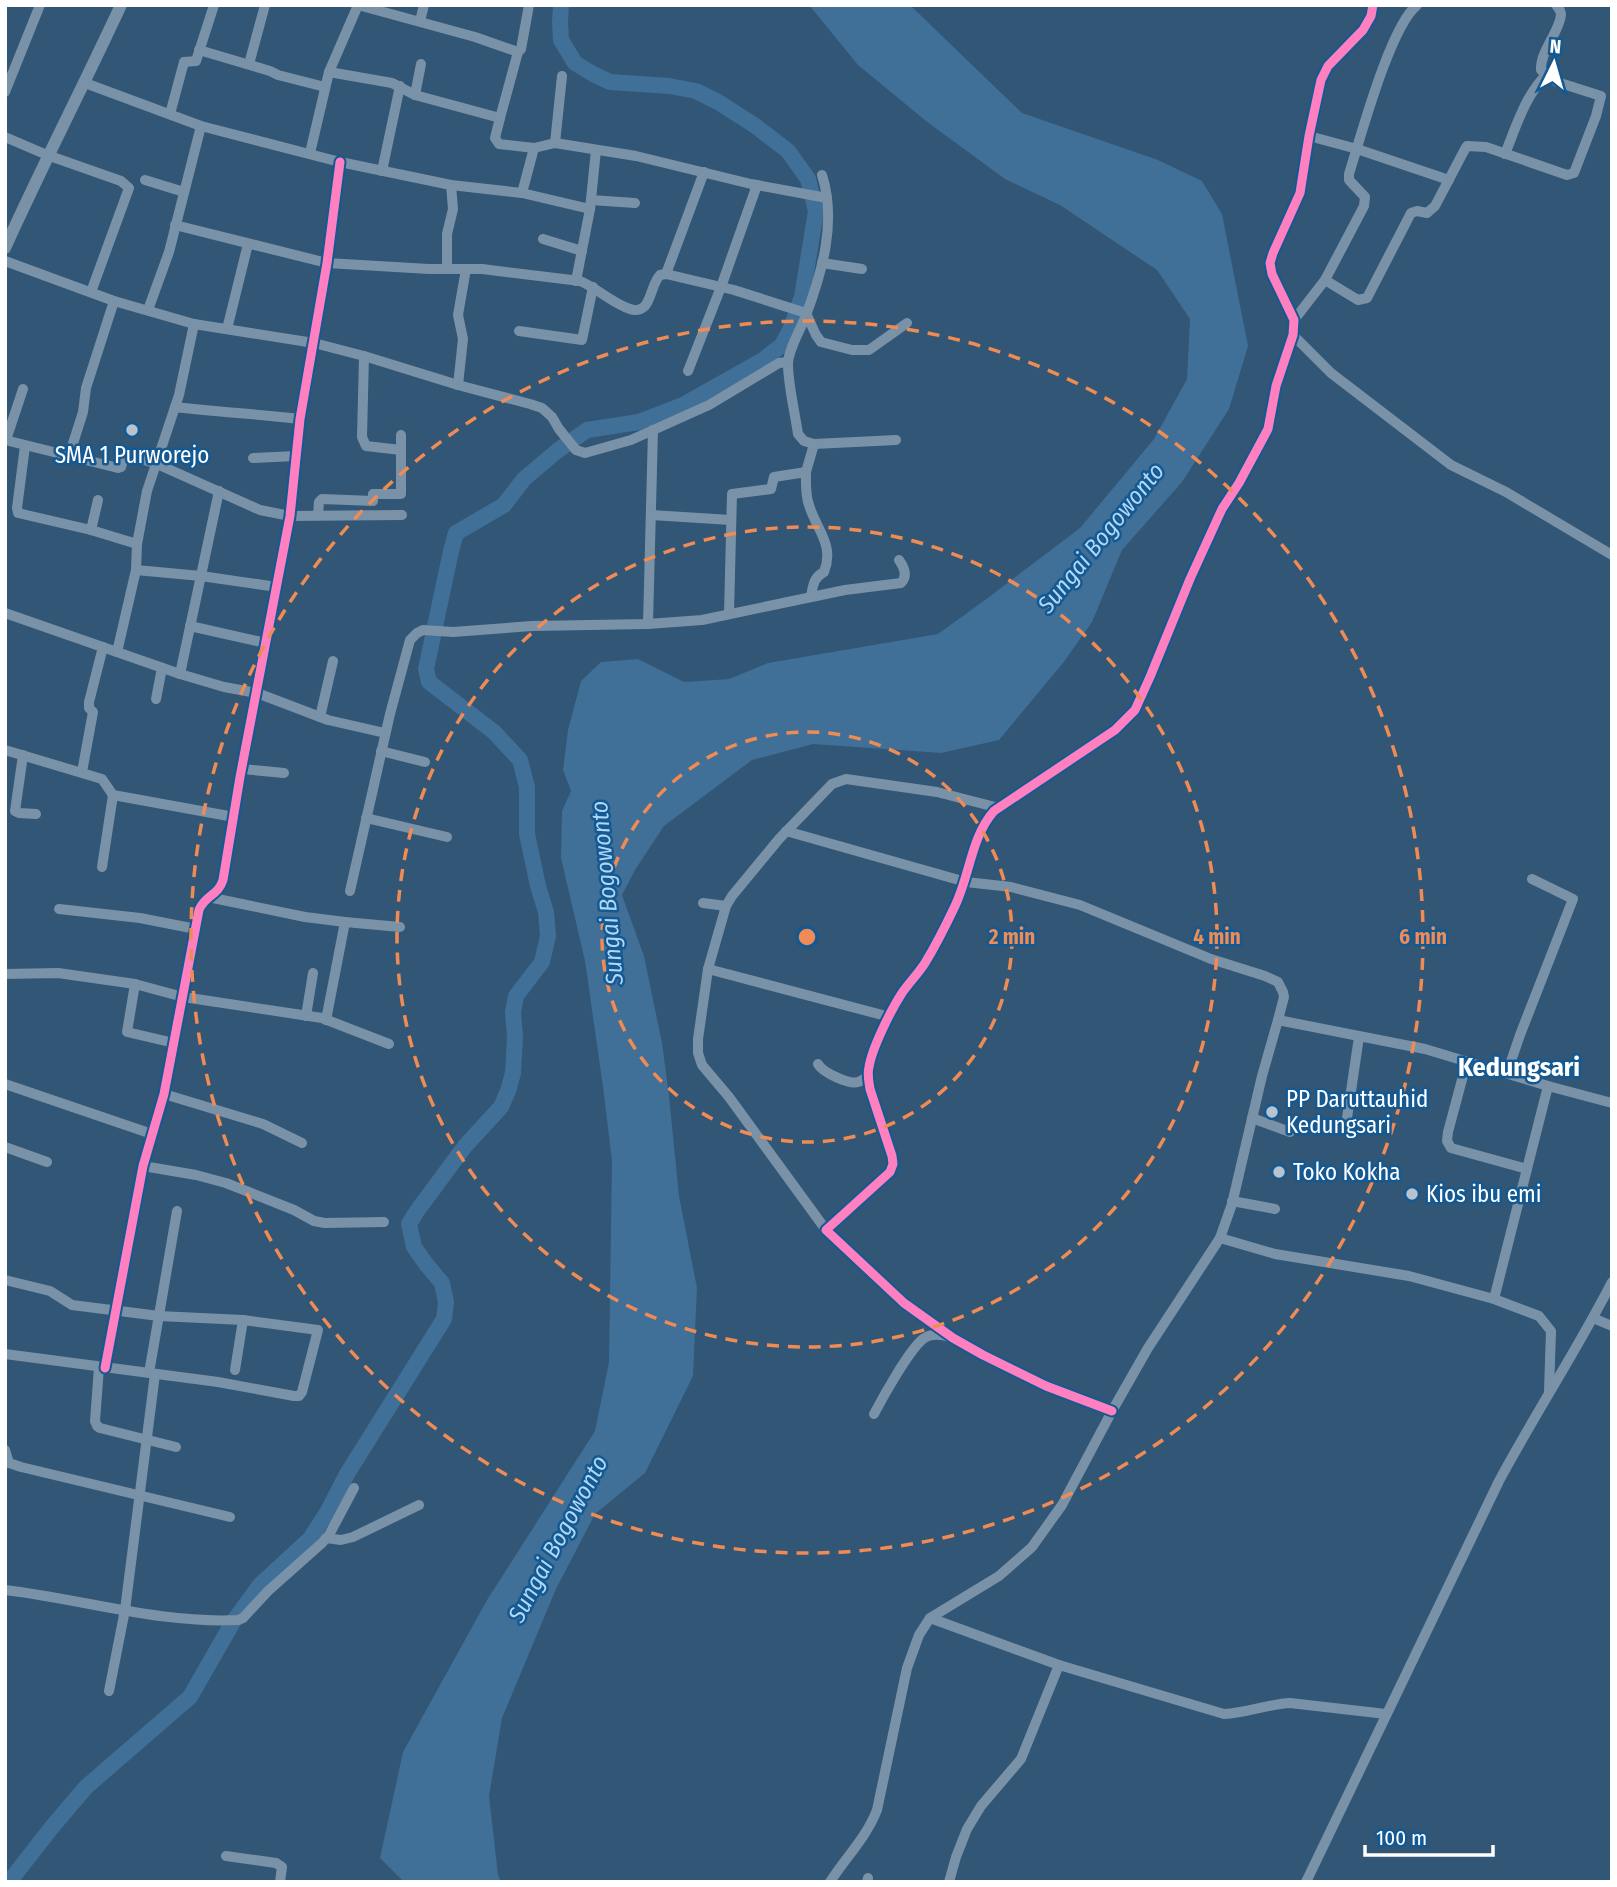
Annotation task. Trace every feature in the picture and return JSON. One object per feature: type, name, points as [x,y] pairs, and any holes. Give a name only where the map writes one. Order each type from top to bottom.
[{"type":"main road","points":[[6,247],[47,155],[85,83],[121,5]]},
{"type":"street","points":[[5,92],[40,5]]},
{"type":"street","points":[[170,114],[184,62],[196,61],[214,5]]},
{"type":"street","points":[[249,64],[265,5]]},
{"type":"street","points":[[310,153],[329,72],[358,5],[475,37],[518,52]]},
{"type":"street","points":[[420,22],[424,5]]},
{"type":"street","points":[[529,5],[521,49],[495,138],[497,142],[534,148],[555,143],[596,149],[827,198]]},
{"type":"street","points":[[826,1230],[890,1172],[893,1164],[868,1076],[869,1067],[901,994],[924,965],[966,881],[984,822],[994,811],[1115,730],[1135,710],[1189,579],[1222,509],[1268,429],[1276,386],[1293,334],[1294,320],[1272,274],[1270,263],[1300,194],[1321,80],[1328,66],[1363,30],[1371,16],[1373,5]]},
{"type":"street","points":[[1294,320],[1325,280],[1366,202],[1349,177],[1367,114],[1392,48],[1408,16],[1418,5]]},
{"type":"street","points":[[1325,280],[1358,300],[1367,298],[1411,214],[1417,211],[1425,214],[1435,206],[1467,146],[1479,146],[1567,175],[1574,173],[1601,96],[1557,82],[1541,70],[1561,16],[1556,5]]},
{"type":"street","points":[[199,50],[325,87]]},
{"type":"street","points":[[415,94],[421,64]]},
{"type":"street","points":[[329,72],[392,83],[415,94],[500,118]]},
{"type":"street","points":[[1505,154],[1534,89],[1546,75]]},
{"type":"street","points":[[555,143],[562,76]]},
{"type":"street","points":[[85,83],[201,126],[382,171],[451,185],[522,192],[590,205],[635,203]]},
{"type":"street","points":[[382,171],[400,86]]},
{"type":"street","points":[[148,310],[169,252],[201,126]]},
{"type":"street","points":[[1309,136],[1449,180]]},
{"type":"street","points":[[5,137],[121,181],[129,188],[92,292]]},
{"type":"street","points":[[522,192],[534,148]]},
{"type":"street","points":[[576,281],[590,205],[596,149]]},
{"type":"street","points":[[176,1447],[96,1426],[102,1368],[116,1310],[143,1166],[164,1094],[199,909],[201,903],[220,888],[223,880],[290,516],[300,419],[341,162]]},
{"type":"street","points":[[666,274],[704,172]]},
{"type":"street","points":[[822,175],[827,191],[828,220],[822,263],[816,289],[804,313],[788,362],[798,434],[804,441],[814,444],[896,440]]},
{"type":"street","points":[[145,180],[184,192]]},
{"type":"street","points":[[447,269],[447,234],[453,209],[451,185]]},
{"type":"street","points":[[688,371],[757,185]]},
{"type":"street","points":[[175,226],[327,263],[525,274],[576,281],[593,286],[631,310],[640,310],[646,305],[655,281],[660,275],[666,274],[721,287],[804,313],[821,342],[852,350],[869,350],[907,323]]},
{"type":"street","points":[[543,239],[582,251]]},
{"type":"street","points":[[227,329],[248,244]]},
{"type":"street","points":[[5,261],[114,301],[194,324],[314,343],[542,408],[552,416],[576,450],[585,453],[631,440],[709,405],[779,363],[788,362]]},
{"type":"street","points":[[822,263],[862,269]]},
{"type":"street","points":[[458,385],[463,339],[458,315],[466,270]]},
{"type":"street","points":[[519,331],[582,340],[593,286]]},
{"type":"street","points":[[69,456],[83,412],[86,388],[114,301]]},
{"type":"street","points":[[117,652],[136,570],[137,544],[147,491],[175,407],[194,324]]},
{"type":"street","points":[[1293,334],[1331,373],[1451,465],[1506,492],[1612,555]]},
{"type":"street","points":[[364,356],[362,437],[366,446],[401,450]]},
{"type":"street","points":[[23,389],[6,440],[118,468],[121,467],[124,457],[129,455],[157,464],[260,510],[290,516],[402,515]]},
{"type":"street","points":[[175,407],[300,419]]},
{"type":"street","points":[[648,624],[653,430]]},
{"type":"street","points":[[318,515],[319,502],[322,499],[373,501],[373,494],[401,494],[401,435]]},
{"type":"street","points":[[811,597],[814,582],[824,572],[829,560],[806,493],[806,471],[814,444]]},
{"type":"street","points":[[25,446],[18,513],[137,544]]},
{"type":"street","points":[[253,458],[296,456]]},
{"type":"street","points":[[729,614],[732,494],[771,489],[774,477],[806,471]]},
{"type":"street","points":[[180,674],[219,491]]},
{"type":"street","points":[[91,530],[98,500]]},
{"type":"street","points":[[651,515],[731,520]]},
{"type":"street","points":[[350,891],[385,733],[410,640],[417,633],[430,630],[702,620],[845,590],[901,583],[905,577],[899,560]]},
{"type":"street","points":[[136,570],[276,587]]},
{"type":"street","points":[[5,613],[180,674],[257,693],[320,717],[385,733]]},
{"type":"street","points":[[191,626],[266,643]]},
{"type":"street","points":[[82,772],[93,712],[89,708],[89,702],[103,648]]},
{"type":"street","points":[[320,717],[333,661]]},
{"type":"street","points":[[156,699],[162,668]]},
{"type":"street","points":[[5,750],[102,779],[113,795],[102,867]]},
{"type":"street","points":[[381,751],[425,762]]},
{"type":"street","points":[[23,755],[15,811],[36,814]]},
{"type":"street","points":[[242,769],[284,773]]},
{"type":"street","points":[[999,808],[937,792],[846,779],[832,784],[754,867],[726,906],[708,969],[698,1053],[702,1065],[729,1097],[826,1230],[904,1303],[953,1338],[984,1356],[1046,1386],[1112,1411]]},
{"type":"street","points":[[113,795],[234,817]]},
{"type":"street","points":[[366,818],[447,837]]},
{"type":"street","points":[[786,831],[966,881],[1011,887],[1080,905],[1211,959],[1265,976],[1278,982],[1284,997],[1232,1201],[1220,1238],[1148,1348],[1062,1506],[1032,1547],[999,1576],[930,1619],[919,1635],[908,1668],[877,1810],[862,1841],[830,1882]]},
{"type":"street","points":[[1507,1073],[1573,899],[1532,879]]},
{"type":"street","points":[[208,897],[305,917],[400,927]]},
{"type":"street","points":[[703,904],[726,906]]},
{"type":"street","points":[[59,909],[140,918],[196,929]]},
{"type":"street","points":[[326,1020],[345,922]]},
{"type":"street","points":[[708,969],[890,1017]]},
{"type":"street","points":[[5,974],[58,973],[135,984],[183,997],[326,1020],[389,1044]]},
{"type":"street","points":[[306,1016],[313,973]]},
{"type":"street","points":[[135,984],[127,1032],[174,1043]]},
{"type":"street","points":[[1278,1020],[1425,1049],[1612,1103]]},
{"type":"street","points":[[1347,1118],[1359,1037]]},
{"type":"street","points":[[1467,1061],[1447,1141],[1451,1147],[1527,1169]]},
{"type":"street","points":[[818,1064],[823,1071],[854,1083],[868,1076]]},
{"type":"street","points":[[5,1084],[152,1134]]},
{"type":"street","points":[[1494,1299],[1548,1086]]},
{"type":"street","points":[[164,1094],[263,1124],[302,1143]]},
{"type":"street","points":[[1252,1118],[1290,1132]]},
{"type":"street","points":[[5,1147],[47,1162]]},
{"type":"street","points":[[143,1166],[196,1175],[226,1184],[294,1210],[314,1221],[384,1222]]},
{"type":"street","points":[[1232,1201],[1275,1209]]},
{"type":"street","points":[[109,1691],[125,1610],[147,1439],[159,1316],[177,1211]]},
{"type":"street","points":[[1220,1238],[1275,1254],[1409,1276],[1494,1299],[1538,1316],[1551,1331],[1549,1393]]},
{"type":"street","points":[[5,1280],[50,1291],[72,1305],[159,1316],[243,1320],[318,1329],[299,1396],[218,1382],[5,1354]]},
{"type":"street","points":[[1306,1882],[1499,1482],[1612,1282]]},
{"type":"street","points":[[1593,1318],[1612,1326]]},
{"type":"street","points":[[236,1370],[243,1320]]},
{"type":"street","points":[[874,1413],[908,1358],[924,1339],[937,1334],[953,1338]]},
{"type":"street","points":[[5,1450],[9,1463],[230,1517]]},
{"type":"street","points":[[5,1590],[45,1594],[184,1620],[238,1620],[326,1538],[354,1488]]},
{"type":"street","points":[[326,1538],[341,1540],[353,1537],[419,1505]]},
{"type":"street","points":[[930,1619],[1059,1665],[1224,1714],[1241,1713],[1280,1703],[1386,1714]]},
{"type":"street","points":[[949,1882],[956,1857],[974,1818],[987,1798],[1021,1759],[1059,1665]]},
{"type":"street","points":[[226,1856],[276,1863],[282,1867],[280,1882]]},
{"type":"water","name":"Sungai Bogowonto","points":[[809,5],[910,5],[1022,113],[1158,160],[1202,181],[1222,214],[1248,346],[1229,409],[1182,482],[1122,550],[1092,622],[1063,663],[999,740],[941,753],[813,744],[752,760],[664,826],[635,870],[622,895],[644,956],[662,1043],[679,1196],[697,1288],[693,1376],[645,1473],[595,1514],[556,1589],[502,1718],[489,1796],[501,1882],[404,1882],[380,1858],[403,1752],[487,1600],[595,1431],[609,1362],[612,1161],[585,961],[561,858],[562,811],[571,791],[563,770],[568,730],[581,681],[601,662],[638,659],[684,682],[729,679],[768,663],[938,634],[1080,528],[1154,439],[1187,379],[1190,319],[1157,270],[1060,205],[1005,179],[926,121],[858,65]]},
{"type":"waterway","points":[[9,1882],[86,1787],[190,1697],[233,1622],[260,1585],[310,1539],[347,1474],[444,1319],[446,1302],[442,1283],[414,1247],[409,1224],[465,1146],[501,1107],[513,1073],[513,1012],[516,996],[542,962],[548,936],[546,912],[527,834],[527,787],[520,760],[494,732],[429,682],[426,669],[456,533],[504,505],[524,479],[587,430],[639,422],[683,405],[763,360],[782,345],[802,297],[816,211],[808,179],[788,151],[754,125],[696,91],[669,86],[610,82],[575,63],[561,40],[561,5]]},
{"type":"cycle path","points":[[1112,1411],[1046,1386],[953,1338],[904,1303],[826,1230],[890,1172],[892,1156],[870,1089],[868,1073],[871,1059],[893,1009],[925,963],[952,913],[986,821],[994,811],[1115,730],[1135,710],[1222,509],[1268,429],[1276,386],[1293,335],[1294,320],[1272,274],[1270,263],[1300,193],[1321,80],[1328,66],[1363,30],[1371,16],[1373,5]]},
{"type":"cycle path","points":[[105,1368],[143,1166],[164,1094],[199,910],[223,880],[290,516],[300,419],[327,263],[340,162]]},
{"type":"place","name":"SMA 1 Purworejo","points":[[132,430]]},
{"type":"place","name":"PP Daruttauhid Kedungsari","points":[[1272,1112]]},
{"type":"place","name":"Toko Kokha","points":[[1279,1172]]},
{"type":"place","name":"Kios ibu emi","points":[[1412,1194]]},
{"type":"district","name":"Kedungsari","points":[[1519,1067]]}]
